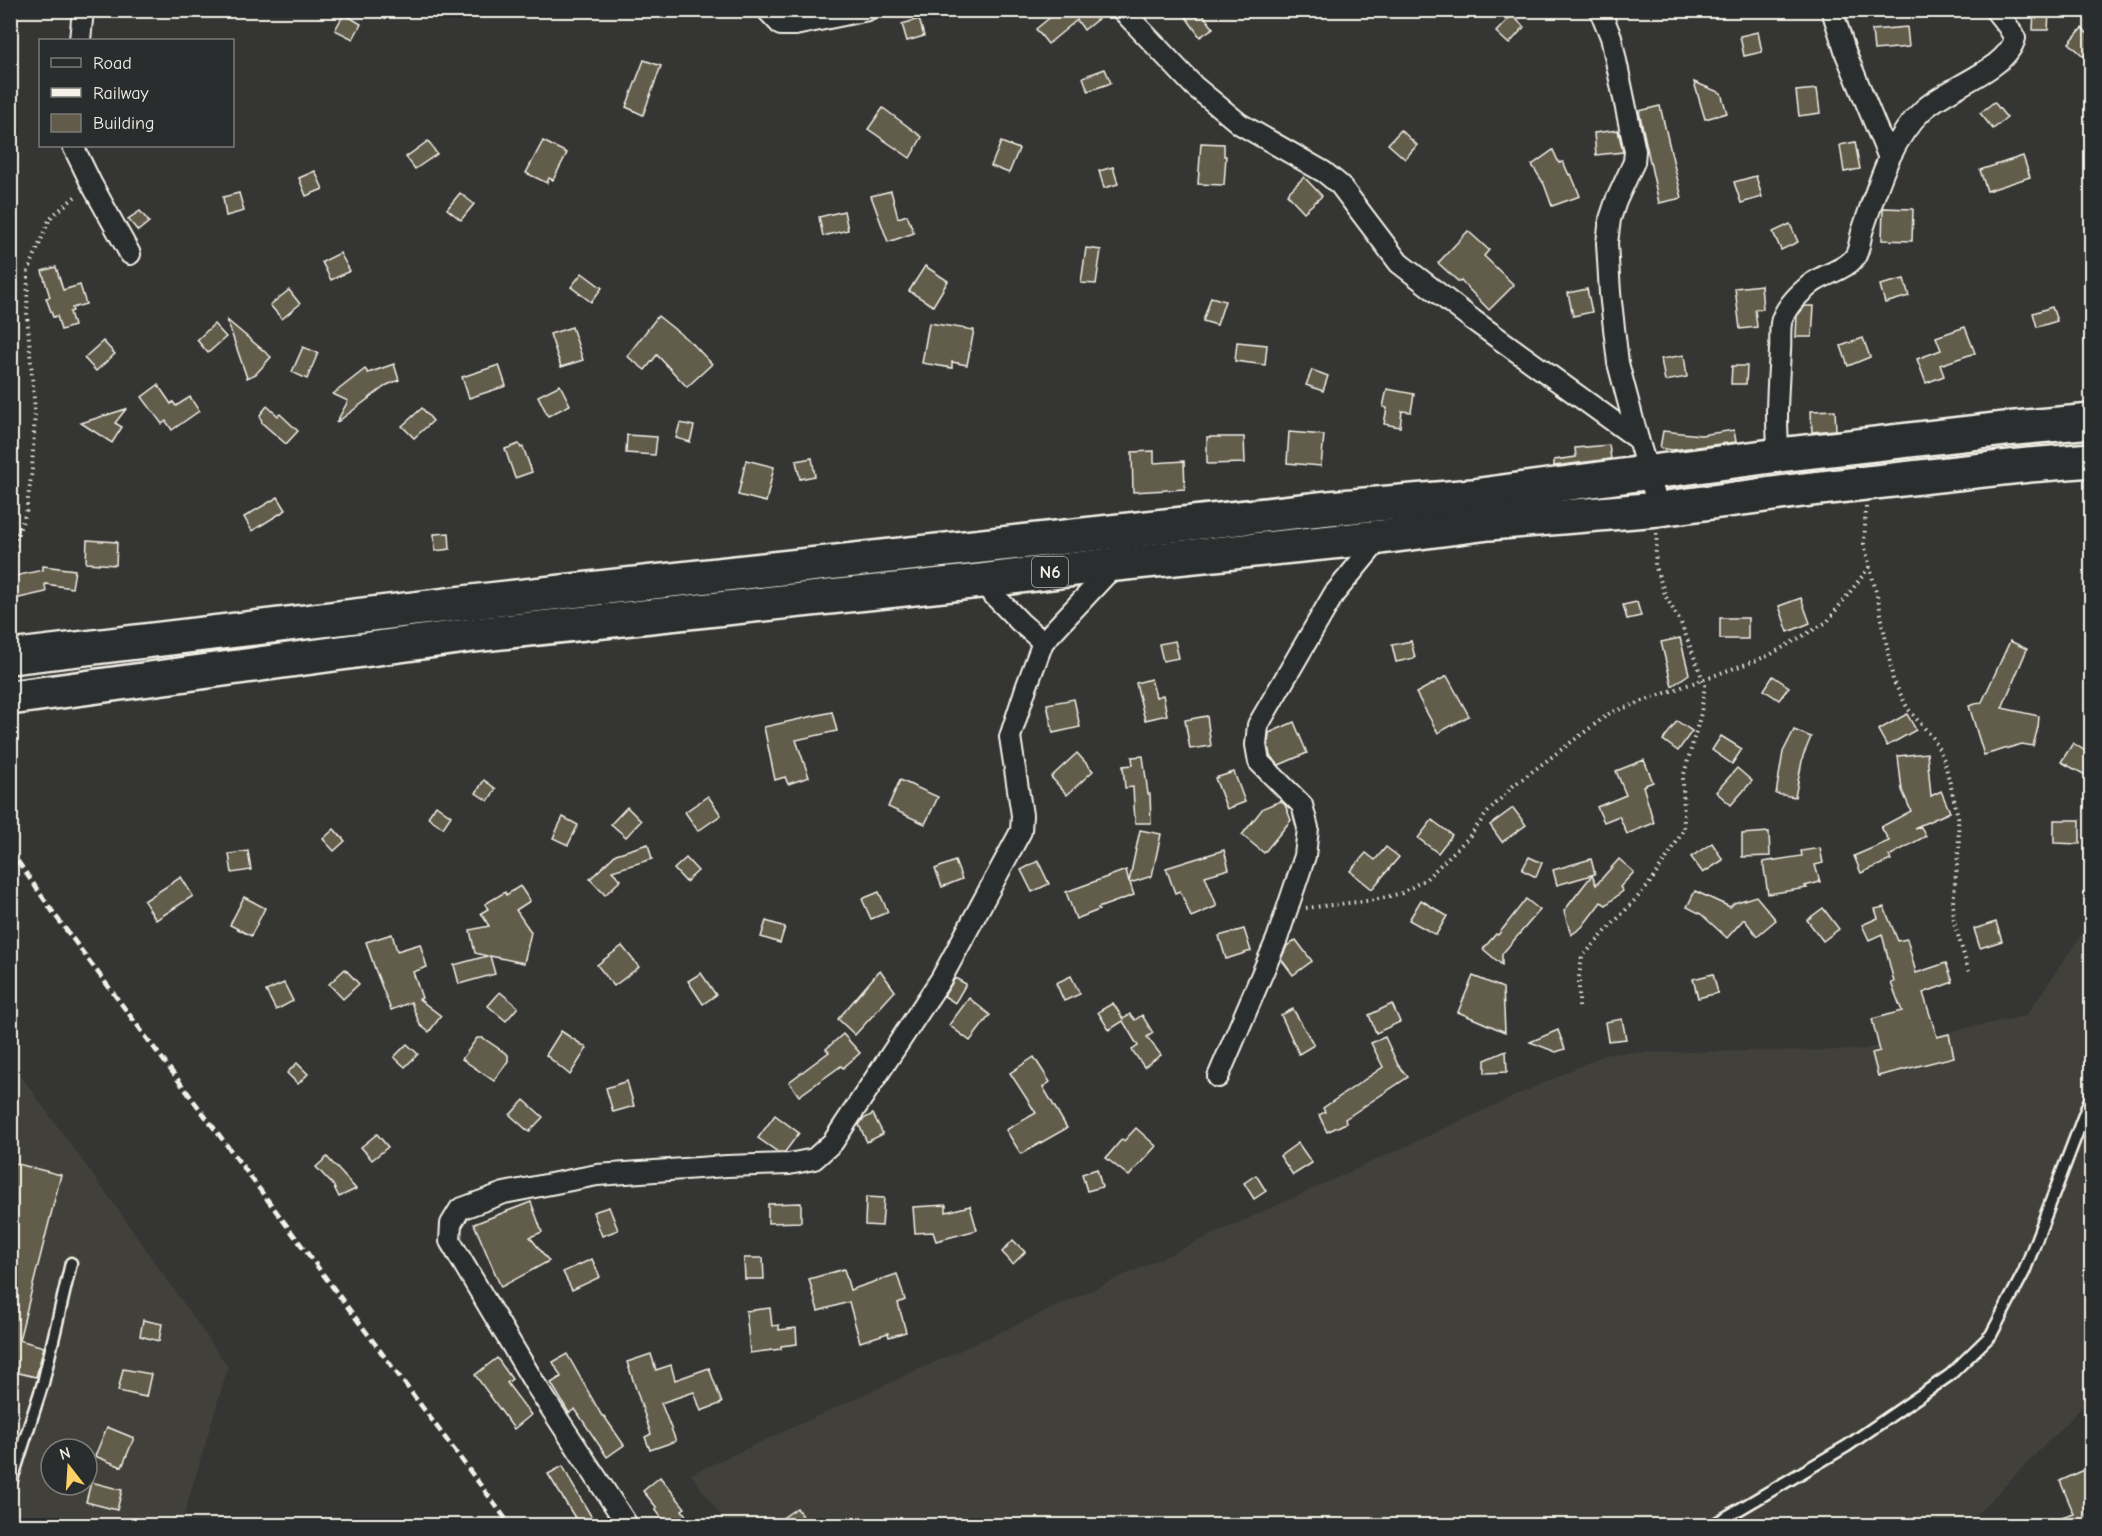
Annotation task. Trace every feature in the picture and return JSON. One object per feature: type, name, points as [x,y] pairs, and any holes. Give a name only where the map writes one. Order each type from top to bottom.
[{"type":"highway","name":"N6","points":[[10,657],[489,600],[1329,508],[1473,496],[1779,455],[2091,421]]},
{"type":"highway","name":"N6","points":[[10,698],[473,635],[1489,524],[1659,509],[1866,483],[2091,460]]},
{"type":"street","points":[[80,39],[83,10]]},
{"type":"street","points":[[767,10],[781,25],[795,25],[868,10]]},
{"type":"street","points":[[1122,10],[1194,87],[1240,124],[1324,172],[1340,185],[1400,263],[1473,320],[1638,439]]},
{"type":"street","points":[[1600,10],[1611,37],[1635,151],[1634,162],[1613,210],[1607,243],[1618,363],[1647,473],[1659,509]]},
{"type":"street","points":[[1832,10],[1846,54],[1889,158]]},
{"type":"street","points":[[1779,455],[1776,424],[1781,321],[1792,301],[1813,282],[1852,261],[1857,253],[1861,234],[1889,158],[1904,130],[1925,108],[1953,88],[1978,76],[2002,60],[2012,48],[2015,38],[2008,15]]},
{"type":"street","points":[[73,147],[130,254]]},
{"type":"street","points":[[1218,1077],[1277,939],[1305,856],[1308,828],[1302,805],[1258,762],[1256,745],[1258,725],[1334,594],[1381,537]]},
{"type":"street","points":[[628,1526],[535,1384],[450,1240],[451,1224],[460,1209],[504,1193],[597,1175],[789,1164],[814,1159],[833,1142],[941,978],[1021,831],[1022,815],[1010,737],[1043,642],[1116,564]]},
{"type":"street","points":[[980,581],[1043,642]]},
{"type":"lane","points":[[1711,1526],[1856,1439],[1950,1375],[1991,1335],[2024,1272],[2091,1094]]},
{"type":"lane","points":[[10,1486],[43,1383],[71,1263]]},
{"type":"path","points":[[10,563],[17,535],[26,513],[32,470],[35,411],[27,315],[28,272],[50,218],[91,183]]},
{"type":"path","points":[[1866,483],[1864,544],[1879,603],[1893,680],[1908,709],[1934,739],[1944,760],[1958,817],[1959,846],[1953,903],[1954,922],[1970,975]]},
{"type":"path","points":[[1579,1007],[1578,977],[1582,957],[1647,887],[1684,829],[1683,778],[1701,713],[1705,685],[1681,623],[1666,597],[1655,565],[1659,509]]},
{"type":"path","points":[[1287,909],[1342,905],[1402,893],[1426,879],[1468,837],[1513,786],[1610,713],[1768,656],[1827,622],[1870,566]]},
{"type":"shaded area","points":[[2091,921],[2091,1398],[1966,1525],[728,1526],[691,1474],[1609,1053],[1859,1050],[2026,1016]]},
{"type":"shaded area","points":[[10,1061],[228,1367],[181,1525],[11,1525]]},
{"type":"building","points":[[1059,10],[1109,10],[1084,30],[1077,20],[1048,44],[1036,29]]},
{"type":"building","points":[[1181,10],[1200,10],[1213,28],[1200,37]]},
{"type":"building","points":[[2034,11],[2049,12],[2048,30],[2033,30]]},
{"type":"building","points":[[344,14],[361,24],[353,39],[335,30]]},
{"type":"building","points":[[1512,15],[1524,27],[1509,44],[1496,32]]},
{"type":"building","points":[[919,19],[924,36],[907,41],[902,24]]},
{"type":"building","points":[[1907,27],[1909,47],[1874,50],[1872,30]]},
{"type":"building","points":[[2082,28],[2091,37],[2091,63],[2069,43]]},
{"type":"building","points":[[1758,32],[1762,52],[1744,56],[1740,36]]},
{"type":"building","points":[[644,60],[661,66],[643,115],[626,107]]},
{"type":"building","points":[[1105,69],[1111,83],[1088,91],[1083,77]]},
{"type":"building","points":[[1694,82],[1721,93],[1727,113],[1705,119]]},
{"type":"building","points":[[1817,89],[1820,113],[1799,116],[1796,91]]},
{"type":"building","points":[[1994,102],[2007,118],[1993,129],[1980,113]]},
{"type":"building","points":[[1660,106],[1682,198],[1659,203],[1639,111]]},
{"type":"building","points":[[883,108],[922,137],[910,158],[868,129]]},
{"type":"building","points":[[1401,130],[1417,145],[1405,159],[1388,144]]},
{"type":"building","points":[[1618,130],[1623,152],[1596,155],[1594,133]]},
{"type":"building","points":[[428,141],[437,154],[415,169],[406,157]]},
{"type":"building","points":[[543,141],[567,153],[553,180],[549,178],[547,183],[526,173]]},
{"type":"building","points":[[1001,142],[1019,149],[1009,173],[991,166]]},
{"type":"building","points":[[1855,142],[1860,169],[1844,172],[1840,145]]},
{"type":"building","points":[[1201,143],[1224,144],[1224,156],[1226,156],[1224,185],[1198,184]]},
{"type":"building","points":[[1553,150],[1559,163],[1563,162],[1569,175],[1571,174],[1580,196],[1552,206],[1544,184],[1532,165]]},
{"type":"building","points":[[2023,156],[2030,177],[1987,191],[1980,170]]},
{"type":"building","points":[[1113,167],[1118,184],[1104,188],[1099,171]]},
{"type":"building","points":[[315,171],[323,189],[306,196],[299,178]]},
{"type":"building","points":[[1756,176],[1762,197],[1741,203],[1734,182]]},
{"type":"building","points":[[1304,177],[1322,196],[1304,212],[1287,194]]},
{"type":"building","points":[[891,191],[898,218],[907,215],[914,233],[888,242],[871,196]]},
{"type":"building","points":[[239,193],[244,211],[226,216],[223,197]]},
{"type":"building","points":[[460,193],[474,204],[461,220],[447,209]]},
{"type":"building","points":[[1883,208],[1913,209],[1912,241],[1882,240]]},
{"type":"building","points":[[140,211],[149,222],[138,231],[128,219]]},
{"type":"building","points":[[844,211],[848,230],[823,236],[819,217]]},
{"type":"building","points":[[1790,224],[1798,242],[1781,250],[1773,232]]},
{"type":"building","points":[[1468,231],[1489,250],[1484,256],[1514,285],[1489,310],[1461,281],[1459,282],[1438,263]]},
{"type":"building","points":[[1086,248],[1101,250],[1096,284],[1081,283]]},
{"type":"building","points":[[340,253],[350,271],[331,280],[322,262]]},
{"type":"building","points":[[925,266],[948,281],[933,306],[909,291]]},
{"type":"building","points":[[56,267],[63,290],[80,285],[86,304],[72,308],[73,311],[70,312],[74,326],[61,330],[57,316],[53,317],[46,298],[50,297],[42,271]]},
{"type":"building","points":[[582,273],[602,288],[591,302],[571,287]]},
{"type":"building","points":[[1904,279],[1909,296],[1885,303],[1880,285]]},
{"type":"building","points":[[1761,285],[1763,309],[1755,309],[1757,327],[1740,329],[1735,288]]},
{"type":"building","points":[[1587,289],[1592,312],[1573,316],[1568,293]]},
{"type":"building","points":[[289,290],[300,304],[282,319],[270,305]]},
{"type":"building","points":[[1211,297],[1225,301],[1217,325],[1203,321]]},
{"type":"building","points":[[1805,306],[1814,306],[1812,337],[1796,337],[1797,316]]},
{"type":"building","points":[[2052,307],[2057,321],[2037,327],[2033,313]]},
{"type":"building","points":[[658,316],[693,344],[712,364],[687,387],[657,355],[645,370],[627,356]]},
{"type":"building","points":[[227,320],[271,357],[256,374],[247,378]]},
{"type":"building","points":[[929,323],[974,330],[967,365],[952,362],[952,368],[922,363]]},
{"type":"building","points":[[214,324],[226,337],[208,353],[197,340]]},
{"type":"building","points":[[572,327],[583,360],[561,367],[550,334]]},
{"type":"building","points":[[1965,327],[1975,353],[1940,365],[1944,376],[1926,383],[1917,359],[1941,350],[1936,337]]},
{"type":"building","points":[[1863,338],[1870,357],[1848,366],[1841,346]]},
{"type":"building","points":[[103,341],[115,354],[96,371],[84,358]]},
{"type":"building","points":[[1237,342],[1267,345],[1265,365],[1235,361]]},
{"type":"building","points":[[303,347],[318,353],[307,379],[292,372]]},
{"type":"building","points":[[1684,355],[1687,377],[1665,381],[1661,359]]},
{"type":"building","points":[[394,364],[399,380],[387,385],[336,423],[348,401],[333,394],[365,369],[368,373]]},
{"type":"building","points":[[499,365],[506,386],[469,398],[462,377]]},
{"type":"building","points":[[1732,366],[1747,366],[1746,384],[1731,384]]},
{"type":"building","points":[[1312,370],[1328,376],[1323,391],[1306,385]]},
{"type":"building","points":[[158,385],[171,404],[173,402],[176,406],[190,397],[199,411],[172,430],[166,421],[162,424],[142,397]]},
{"type":"building","points":[[560,385],[570,405],[548,416],[538,396]]},
{"type":"building","points":[[1387,389],[1414,394],[1411,412],[1402,411],[1400,427],[1384,424],[1387,408],[1383,407]]},
{"type":"building","points":[[267,406],[278,416],[280,414],[298,431],[286,444],[262,423],[260,415]]},
{"type":"building","points":[[422,408],[433,421],[414,438],[402,426]]},
{"type":"building","points":[[126,409],[115,423],[122,427],[112,443],[81,423]]},
{"type":"building","points":[[1835,410],[1836,430],[1812,432],[1811,411]]},
{"type":"building","points":[[680,423],[694,426],[690,442],[676,438]]},
{"type":"building","points":[[1734,430],[1736,442],[1672,450],[1660,448],[1663,431],[1701,435]]},
{"type":"building","points":[[1289,432],[1324,435],[1321,466],[1287,463]]},
{"type":"building","points":[[627,435],[657,437],[655,455],[626,453]]},
{"type":"building","points":[[1207,437],[1244,437],[1245,463],[1207,464]]},
{"type":"building","points":[[519,444],[521,448],[523,447],[532,472],[515,478],[505,449]]},
{"type":"building","points":[[1609,445],[1611,459],[1554,466],[1554,460],[1576,457],[1575,448]]},
{"type":"building","points":[[1154,451],[1154,463],[1184,461],[1185,489],[1133,492],[1132,452]]},
{"type":"building","points":[[812,458],[815,476],[800,479],[796,461]]},
{"type":"building","points":[[746,460],[774,467],[766,502],[738,495]]},
{"type":"building","points":[[278,497],[286,510],[252,531],[244,517]]},
{"type":"building","points":[[449,533],[450,549],[435,551],[434,534]]},
{"type":"building","points":[[87,540],[117,542],[116,565],[86,563]]},
{"type":"building","points":[[43,566],[75,570],[72,588],[45,584],[46,592],[10,600],[10,577],[43,570]]},
{"type":"building","points":[[1801,598],[1810,623],[1788,632],[1779,606]]},
{"type":"building","points":[[1637,602],[1641,616],[1627,619],[1623,605]]},
{"type":"building","points":[[1720,618],[1748,618],[1748,639],[1720,639]]},
{"type":"building","points":[[1680,638],[1689,674],[1672,686],[1661,642]]},
{"type":"building","points":[[1175,641],[1179,658],[1163,661],[1159,644]]},
{"type":"building","points":[[1411,641],[1415,658],[1396,662],[1392,645]]},
{"type":"building","points":[[2010,641],[2027,649],[2002,708],[2039,716],[2038,727],[2033,746],[2022,744],[1984,755],[1969,706],[1982,702]]},
{"type":"building","points":[[1447,676],[1469,716],[1438,733],[1416,693]]},
{"type":"building","points":[[1773,676],[1789,687],[1779,700],[1764,690]]},
{"type":"building","points":[[1151,679],[1156,697],[1163,695],[1167,715],[1145,720],[1136,683]]},
{"type":"building","points":[[1074,699],[1080,727],[1053,733],[1047,704]]},
{"type":"building","points":[[832,712],[837,731],[796,740],[809,777],[788,784],[785,777],[775,780],[764,727]]},
{"type":"building","points":[[1907,714],[1916,730],[1887,746],[1878,730]]},
{"type":"building","points":[[1207,716],[1211,746],[1190,749],[1185,720]]},
{"type":"building","points":[[1677,721],[1692,731],[1678,751],[1663,740]]},
{"type":"building","points":[[1294,722],[1307,753],[1279,765],[1270,756],[1269,733]]},
{"type":"building","points":[[1794,730],[1811,737],[1803,756],[1795,797],[1776,794],[1783,752]]},
{"type":"building","points":[[1721,736],[1742,749],[1732,764],[1712,750]]},
{"type":"building","points":[[2073,743],[2091,755],[2091,778],[2061,762]]},
{"type":"building","points":[[1077,753],[1093,771],[1067,795],[1051,777]]},
{"type":"building","points":[[1927,753],[1931,796],[1941,791],[1950,812],[1914,828],[1921,827],[1926,836],[1889,856],[1891,860],[1861,873],[1854,856],[1889,841],[1881,827],[1911,811],[1902,790],[1898,756]]},
{"type":"building","points":[[1143,756],[1148,794],[1150,794],[1151,823],[1135,823],[1133,787],[1125,788],[1123,766],[1133,765],[1132,757]]},
{"type":"building","points":[[1644,760],[1653,782],[1643,786],[1654,823],[1627,834],[1619,816],[1604,822],[1597,807],[1626,795],[1616,771]]},
{"type":"building","points":[[1737,768],[1752,781],[1731,805],[1716,792]]},
{"type":"building","points":[[1234,772],[1245,802],[1227,809],[1215,778]]},
{"type":"building","points":[[484,780],[496,789],[488,801],[476,793]]},
{"type":"building","points":[[900,780],[938,797],[925,824],[888,807]]},
{"type":"building","points":[[708,796],[721,815],[698,831],[685,812]]},
{"type":"building","points":[[1281,801],[1291,820],[1264,853],[1242,835],[1263,808]]},
{"type":"building","points":[[436,805],[451,816],[443,828],[428,817]]},
{"type":"building","points":[[627,807],[641,821],[626,837],[611,824]]},
{"type":"building","points":[[1513,808],[1526,825],[1502,842],[1490,825]]},
{"type":"building","points":[[563,817],[578,825],[568,845],[553,838]]},
{"type":"building","points":[[1432,820],[1452,835],[1438,853],[1418,838]]},
{"type":"building","points":[[2054,820],[2080,820],[2080,844],[2054,843]]},
{"type":"building","points":[[334,829],[345,841],[334,851],[323,839]]},
{"type":"building","points":[[1140,830],[1161,834],[1152,876],[1130,883],[1134,895],[1076,919],[1066,892],[1126,870],[1129,882]]},
{"type":"building","points":[[1769,832],[1770,856],[1742,857],[1742,834]]},
{"type":"building","points":[[1712,843],[1723,860],[1703,873],[1691,857]]},
{"type":"building","points":[[648,844],[652,859],[612,871],[621,880],[605,895],[590,879],[616,854]]},
{"type":"building","points":[[1386,847],[1399,857],[1372,889],[1350,871],[1366,853],[1375,860]]},
{"type":"building","points":[[1820,848],[1823,863],[1815,865],[1820,882],[1805,886],[1807,888],[1768,894],[1763,862],[1802,856],[1801,851]]},
{"type":"building","points":[[1224,850],[1229,869],[1205,876],[1217,906],[1191,917],[1180,891],[1175,893],[1166,868]]},
{"type":"building","points":[[248,851],[251,870],[232,873],[229,854]]},
{"type":"building","points":[[1529,857],[1542,863],[1536,877],[1522,870]]},
{"type":"building","points":[[686,858],[698,871],[686,882],[674,869]]},
{"type":"building","points":[[1591,859],[1595,874],[1557,885],[1553,870]]},
{"type":"building","points":[[1619,859],[1634,872],[1620,887],[1623,891],[1606,905],[1601,902],[1582,927],[1571,935],[1564,911],[1592,875],[1596,885]]},
{"type":"building","points":[[955,861],[962,879],[942,887],[935,869]]},
{"type":"building","points":[[1038,861],[1049,884],[1032,892],[1021,870]]},
{"type":"building","points":[[181,877],[193,896],[156,920],[144,901]]},
{"type":"building","points":[[520,886],[530,901],[516,910],[531,932],[524,963],[490,956],[495,974],[459,984],[454,965],[487,956],[475,953],[470,930],[489,926],[481,913],[488,909],[485,904]]},
{"type":"building","points":[[1695,891],[1730,907],[1734,903],[1756,896],[1776,920],[1757,936],[1744,919],[1727,938],[1701,914],[1687,907]]},
{"type":"building","points":[[879,892],[888,912],[871,919],[862,899]]},
{"type":"building","points":[[244,897],[265,908],[251,936],[230,925]]},
{"type":"building","points":[[1526,899],[1540,910],[1502,954],[1502,965],[1483,949],[1496,934],[1498,935]]},
{"type":"building","points":[[1421,900],[1447,916],[1436,935],[1409,920]]},
{"type":"building","points":[[1884,907],[1898,941],[1907,939],[1916,973],[1946,963],[1953,982],[1923,993],[1937,1037],[1949,1034],[1954,1057],[1878,1076],[1872,1053],[1880,1051],[1872,1019],[1902,1011],[1891,983],[1894,982],[1882,934],[1869,940],[1862,925],[1878,918],[1875,909]]},
{"type":"building","points":[[1823,908],[1839,929],[1823,941],[1807,920]]},
{"type":"building","points":[[766,921],[785,927],[780,943],[761,937]]},
{"type":"building","points":[[1996,922],[2002,941],[1980,948],[1974,929]]},
{"type":"building","points":[[1244,929],[1251,951],[1226,959],[1219,936]]},
{"type":"building","points":[[392,934],[397,951],[420,944],[427,967],[413,972],[422,998],[419,999],[441,1016],[429,1032],[420,1025],[411,1002],[391,1010],[375,969],[366,942]]},
{"type":"building","points":[[1296,940],[1312,961],[1293,975],[1281,959],[1287,946]]},
{"type":"building","points":[[622,946],[639,967],[614,986],[597,965]]},
{"type":"building","points":[[345,969],[359,984],[343,999],[329,984]]},
{"type":"building","points":[[880,970],[895,991],[855,1035],[838,1019]]},
{"type":"building","points":[[701,973],[716,995],[703,1004],[688,981]]},
{"type":"building","points":[[1713,974],[1718,993],[1698,998],[1693,979]]},
{"type":"building","points":[[1071,976],[1080,994],[1064,1001],[1056,983]]},
{"type":"building","points":[[1473,976],[1503,988],[1505,1032],[1458,1012]]},
{"type":"building","points":[[955,978],[966,984],[955,1003],[944,996]]},
{"type":"building","points":[[284,983],[293,1001],[276,1010],[266,991]]},
{"type":"building","points":[[500,992],[518,1007],[506,1021],[488,1006]]},
{"type":"building","points":[[969,998],[990,1015],[970,1041],[949,1025]]},
{"type":"building","points":[[1113,1003],[1123,1019],[1130,1014],[1135,1020],[1142,1015],[1153,1033],[1147,1037],[1161,1055],[1144,1067],[1132,1050],[1138,1046],[1123,1021],[1109,1030],[1098,1012]]},
{"type":"building","points":[[1392,1004],[1400,1022],[1376,1033],[1369,1015]]},
{"type":"building","points":[[1293,1009],[1314,1045],[1299,1054],[1281,1015]]},
{"type":"building","points":[[1622,1019],[1626,1039],[1608,1041],[1605,1022]]},
{"type":"building","points":[[1558,1030],[1565,1049],[1556,1052],[1530,1042]]},
{"type":"building","points":[[561,1031],[587,1048],[570,1075],[546,1055]]},
{"type":"building","points":[[843,1034],[860,1053],[843,1068],[841,1066],[799,1096],[789,1082],[829,1052],[826,1049]]},
{"type":"building","points":[[1385,1037],[1398,1065],[1408,1077],[1345,1119],[1346,1123],[1327,1132],[1319,1115],[1325,1112],[1323,1108],[1383,1067],[1371,1043]]},
{"type":"building","points":[[477,1038],[483,1038],[508,1055],[508,1061],[494,1081],[462,1059]]},
{"type":"building","points":[[407,1044],[418,1054],[405,1067],[394,1057]]},
{"type":"building","points":[[1506,1051],[1507,1072],[1485,1073],[1485,1060]]},
{"type":"building","points":[[1034,1057],[1050,1082],[1043,1087],[1067,1128],[1021,1154],[1006,1130],[1036,1113],[1010,1073]]},
{"type":"building","points":[[297,1063],[308,1074],[298,1084],[287,1073]]},
{"type":"building","points":[[627,1081],[634,1106],[613,1112],[606,1088]]},
{"type":"building","points":[[524,1100],[543,1117],[529,1132],[510,1115]]},
{"type":"building","points":[[873,1114],[883,1134],[867,1142],[859,1125],[863,1119]]},
{"type":"building","points":[[775,1115],[799,1133],[785,1152],[778,1152],[758,1138]]},
{"type":"building","points":[[1136,1128],[1156,1146],[1129,1176],[1106,1158],[1122,1139],[1124,1141]]},
{"type":"building","points":[[377,1134],[388,1147],[372,1160],[361,1147]]},
{"type":"building","points":[[1298,1143],[1312,1163],[1293,1175],[1280,1156]]},
{"type":"building","points":[[327,1157],[356,1189],[339,1197],[333,1185],[316,1167]]},
{"type":"building","points":[[10,1162],[61,1175],[19,1340],[44,1347],[36,1377],[10,1371]]},
{"type":"building","points":[[1097,1169],[1102,1187],[1087,1191],[1082,1174]]},
{"type":"building","points":[[1256,1175],[1266,1191],[1254,1199],[1244,1183]]},
{"type":"building","points":[[866,1197],[884,1198],[882,1226],[865,1225]]},
{"type":"building","points":[[531,1202],[542,1232],[530,1237],[549,1261],[501,1287],[474,1224]]},
{"type":"building","points":[[801,1203],[801,1222],[768,1223],[768,1204]]},
{"type":"building","points":[[946,1205],[946,1212],[970,1206],[977,1230],[936,1241],[933,1232],[915,1233],[913,1207]]},
{"type":"building","points":[[609,1207],[618,1230],[602,1236],[593,1212]]},
{"type":"building","points":[[1013,1240],[1025,1252],[1013,1264],[1002,1252]]},
{"type":"building","points":[[744,1258],[763,1258],[764,1279],[745,1279]]},
{"type":"building","points":[[592,1259],[600,1277],[572,1290],[563,1272]]},
{"type":"building","points":[[844,1269],[850,1290],[897,1274],[905,1300],[898,1303],[906,1332],[889,1337],[888,1333],[860,1342],[849,1302],[818,1311],[809,1279]]},
{"type":"building","points":[[770,1308],[772,1326],[779,1325],[779,1330],[796,1328],[797,1344],[781,1346],[781,1349],[750,1353],[746,1311]]},
{"type":"building","points":[[143,1320],[162,1324],[159,1341],[140,1336]]},
{"type":"building","points":[[567,1354],[602,1416],[624,1445],[607,1457],[575,1409],[569,1413],[551,1383],[561,1377],[553,1362]]},
{"type":"building","points":[[651,1354],[656,1370],[671,1365],[675,1380],[709,1368],[722,1403],[701,1411],[694,1392],[661,1403],[676,1441],[650,1450],[645,1437],[651,1434],[627,1362]]},
{"type":"building","points":[[497,1358],[512,1379],[507,1383],[531,1415],[514,1429],[475,1375]]},
{"type":"building","points":[[123,1369],[151,1374],[146,1397],[118,1391]]},
{"type":"building","points":[[107,1427],[134,1438],[122,1467],[99,1458],[99,1446]]},
{"type":"building","points":[[563,1466],[597,1526],[580,1526],[548,1474]]},
{"type":"building","points":[[2091,1467],[2091,1526],[2047,1526],[2046,1523],[2074,1514],[2060,1481]]},
{"type":"building","points":[[660,1477],[685,1508],[682,1510],[693,1526],[668,1526],[655,1509],[657,1508],[643,1491]]},
{"type":"building","points":[[99,1484],[122,1490],[117,1510],[86,1502],[87,1497],[99,1497]]},
{"type":"building","points":[[797,1508],[809,1526],[771,1526]]},
{"type":"railway","points":[[10,850],[55,915],[511,1526]]}]
